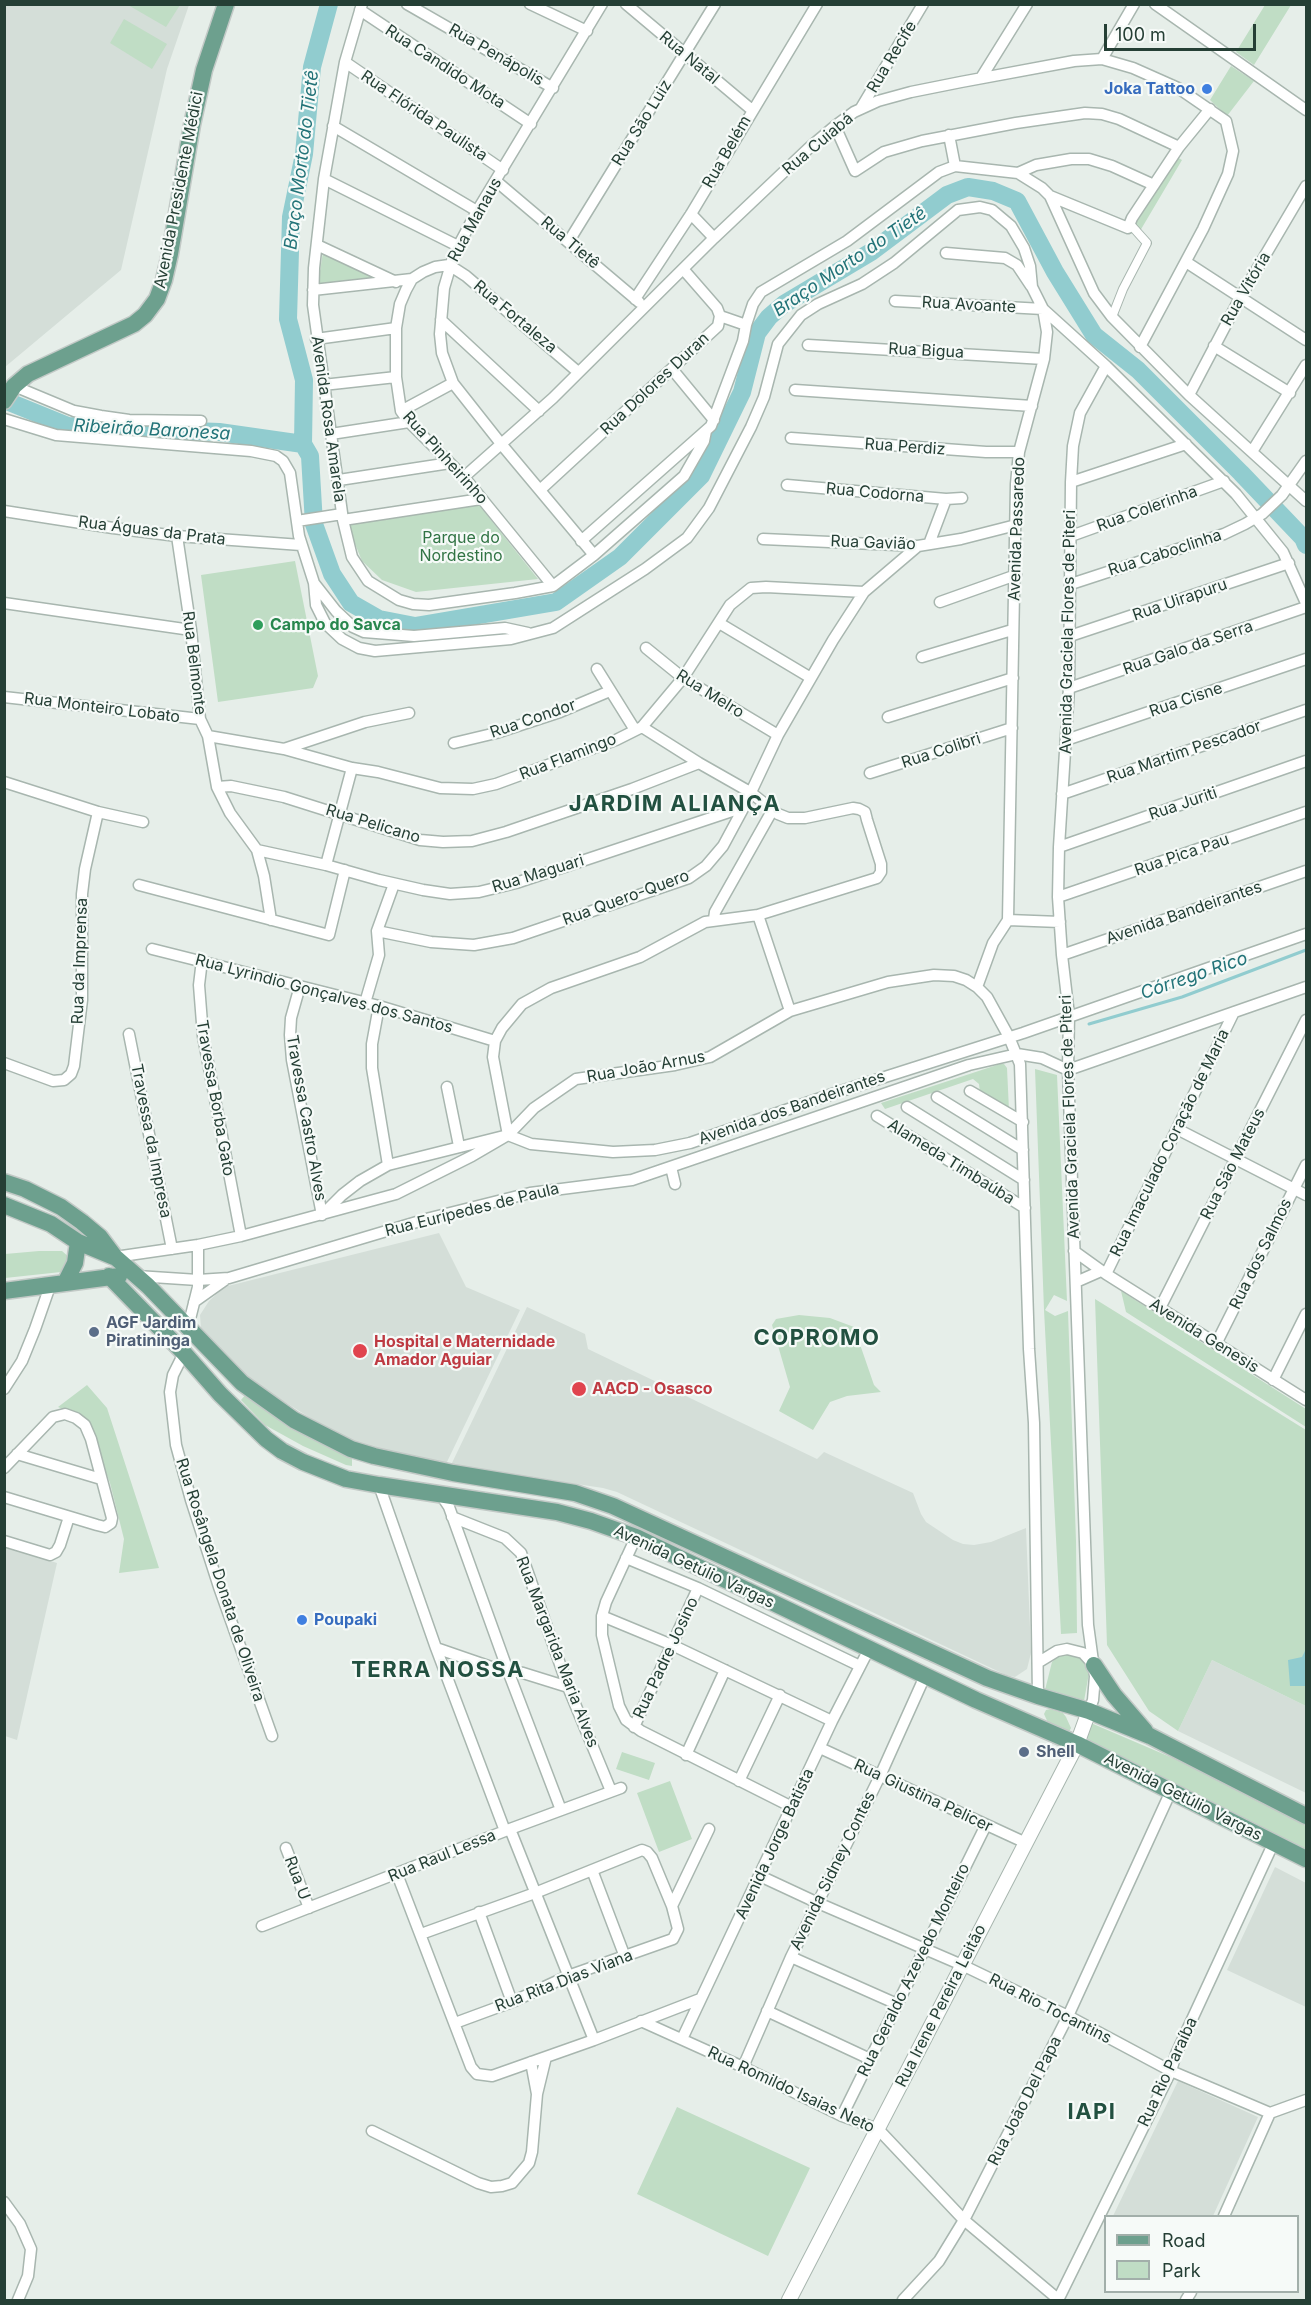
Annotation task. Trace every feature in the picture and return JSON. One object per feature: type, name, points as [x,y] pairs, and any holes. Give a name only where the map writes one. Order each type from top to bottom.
[{"type":"main road","name":"Avenida Presidente Médici","points":[[8,391],[44,364],[134,324],[145,315],[157,299],[168,263],[204,70],[226,4]]},
{"type":"main road","name":"Avenida Getúlio Vargas","points":[[4,1182],[25,1189],[61,1207],[100,1237],[115,1257],[249,1390],[294,1420],[362,1452],[453,1473],[575,1493],[613,1506],[987,1678],[1089,1711],[1150,1736],[1306,1816]]},
{"type":"main road","name":"Avenida Getúlio Vargas","points":[[4,1205],[51,1224],[78,1242],[115,1257]]},
{"type":"main road","points":[[58,1284],[75,1263],[78,1242]]},
{"type":"main road","name":"Avenida Getúlio Vargas","points":[[109,1276],[184,1353],[220,1394],[266,1439],[303,1462],[346,1479],[557,1512],[636,1537],[925,1676],[1077,1744],[1306,1859]]},
{"type":"main road","name":"Rua Eurípedes de Paula","points":[[4,1291],[109,1276],[136,1276]]},
{"type":"main road","points":[[346,1479],[358,1472],[362,1452]]},
{"type":"main road","points":[[1094,1665],[1114,1695],[1150,1736]]},
{"type":"main road","points":[[1038,1696],[1043,1729]]},
{"type":"street","name":"Rua Penápolis","points":[[407,4],[553,88]]},
{"type":"street","points":[[530,4],[587,32]]},
{"type":"street","name":"Rua Manaus","points":[[594,555],[501,445],[453,382],[442,353],[441,320],[449,265],[458,246],[602,4]]},
{"type":"street","name":"Rua Natal","points":[[626,4],[752,110]]},
{"type":"street","name":"Rua São Luiz","points":[[569,241],[715,4]]},
{"type":"street","name":"Rua Belém","points":[[635,299],[691,214],[818,4]]},
{"type":"street","name":"Rua Recife","points":[[861,109],[923,4]]},
{"type":"street","points":[[981,78],[1028,4]]},
{"type":"street","points":[[1102,58],[1134,4]]},
{"type":"street","points":[[1155,4],[1306,110]]},
{"type":"street","name":"Avenida Rosa Amarela","points":[[361,7],[345,62],[324,178],[313,290],[316,339],[339,480],[342,517],[481,499]]},
{"type":"street","name":"Rua Candido Mota","points":[[361,7],[531,123]]},
{"type":"street","name":"Rua Cuiabá","points":[[464,477],[539,411],[714,238],[835,126],[861,109],[893,96],[981,78],[1102,58],[1178,88],[1226,121],[1232,142],[1232,160],[1224,185],[1140,347]]},
{"type":"street","name":"Rua Flórida Paulista","points":[[345,62],[503,170]]},
{"type":"street","points":[[1127,226],[1179,147],[1210,109]]},
{"type":"street","points":[[835,126],[855,171],[884,152],[949,135],[1085,112],[1119,119],[1179,147]]},
{"type":"street","points":[[333,126],[477,211]]},
{"type":"street","points":[[949,135],[955,166]]},
{"type":"street","points":[[1022,175],[1036,165],[1071,159],[1089,159],[1112,166],[1154,185]]},
{"type":"street","points":[[581,541],[706,431],[714,420],[753,304],[761,292],[847,241],[939,172],[955,166],[1022,175],[1050,196],[1127,226],[1147,243],[1123,289],[1112,317]]},
{"type":"street","points":[[324,178],[458,246]]},
{"type":"street","name":"Rua Tietê","points":[[496,181],[569,241],[643,307]]},
{"type":"street","name":"Rua Vitória","points":[[1189,395],[1240,298],[1306,186]]},
{"type":"street","points":[[1050,196],[1094,293],[1112,317],[1189,395],[1306,501]]},
{"type":"street","name":"Avenida Passaredo","points":[[4,419],[56,435],[251,451],[276,456],[283,460],[290,473],[301,545],[314,583],[316,606],[325,623],[342,639],[359,648],[375,651],[504,641],[553,628],[645,569],[687,538],[709,508],[751,427],[764,397],[778,344],[794,322],[808,310],[862,284],[894,263],[953,213],[968,207],[992,210],[1011,226],[1024,248],[1029,260],[1032,286],[1043,309],[1047,332],[1044,359],[1019,452],[1016,575],[1012,630],[1008,920]]},
{"type":"street","points":[[691,214],[714,238]]},
{"type":"street","points":[[316,245],[396,282]]},
{"type":"street","points":[[946,253],[1005,258],[1017,265],[1032,286]]},
{"type":"street","points":[[1186,262],[1306,340]]},
{"type":"street","points":[[313,290],[396,282],[412,279],[430,269],[449,265]]},
{"type":"street","name":"Rua Fortaleza","points":[[449,265],[466,276],[578,372]]},
{"type":"street","name":"Rua Dolores Duran","points":[[540,490],[716,328],[720,316],[713,302],[684,269]]},
{"type":"street","name":"Rua Pinheirinho","points":[[412,279],[400,304],[396,328],[396,377],[401,411],[409,422],[464,477],[553,586]]},
{"type":"street","name":"Rua Avoante","points":[[895,301],[1043,309]]},
{"type":"street","points":[[1043,309],[1106,366],[1260,516],[1289,563],[1306,605]]},
{"type":"street","points":[[720,316],[746,325]]},
{"type":"street","points":[[441,320],[539,411]]},
{"type":"street","points":[[316,339],[396,328]]},
{"type":"street","name":"Rua Bigua","points":[[808,345],[1044,359]]},
{"type":"street","points":[[1214,346],[1290,393]]},
{"type":"street","points":[[1252,450],[1306,365]]},
{"type":"street","name":"Avenida Graciela Flores de Piteri","points":[[1089,1711],[1095,1684],[1088,1625],[1068,1070],[1069,1016],[1058,897],[1069,688],[1073,446],[1080,413],[1106,366]]},
{"type":"street","points":[[672,369],[714,420]]},
{"type":"street","points":[[323,385],[396,377]]},
{"type":"street","points":[[401,411],[453,382]]},
{"type":"street","points":[[795,390],[1032,406]]},
{"type":"street","points":[[8,391],[74,411],[101,416],[129,420],[201,421]]},
{"type":"street","points":[[331,434],[409,422]]},
{"type":"street","points":[[297,521],[342,517],[352,557],[368,580],[399,600],[413,604],[429,605],[553,586],[594,555],[684,476],[704,441],[706,431]]},
{"type":"street","name":"Rua Perdiz","points":[[791,438],[986,452],[1019,452]]},
{"type":"street","points":[[1071,482],[1186,444]]},
{"type":"street","name":"Rua Caboclinha","points":[[1071,584],[1224,534],[1260,516],[1288,487],[1306,461]]},
{"type":"street","points":[[339,480],[450,463]]},
{"type":"street","name":"Rua Colerinha","points":[[1071,536],[1224,481]]},
{"type":"street","name":"Rua Codorna","points":[[787,485],[946,499],[962,498]]},
{"type":"street","name":"Rua Quero-Quero","points":[[377,931],[431,942],[474,945],[513,938],[689,878],[706,866],[723,846],[778,735],[864,592],[924,545],[946,499]]},
{"type":"street","name":"Rua Águas da Prata","points":[[4,511],[177,536],[301,545]]},
{"type":"street","name":"Rua Gavião","points":[[763,538],[924,545],[961,539],[1016,525]]},
{"type":"street","name":"Rua Belmonte","points":[[177,536],[191,630],[200,719],[208,736],[217,787],[230,813],[257,850],[271,920]]},
{"type":"street","name":"Rua Uirapuru","points":[[1070,636],[1289,563]]},
{"type":"street","points":[[940,602],[1016,575]]},
{"type":"street","name":"Avenida Passaredo","points":[[314,583],[353,627],[364,632],[414,636],[505,628],[528,633]]},
{"type":"street","name":"Rua Flamingo","points":[[208,736],[284,749],[352,768],[378,772],[440,788],[473,789],[507,780],[616,740],[639,728],[683,678],[735,598],[751,588],[864,592]]},
{"type":"street","points":[[4,603],[191,630]]},
{"type":"street","name":"Rua Galo da Serra","points":[[1069,688],[1306,605]]},
{"type":"street","points":[[719,623],[811,678]]},
{"type":"street","points":[[922,657],[1012,630]]},
{"type":"street","name":"Rua Melro","points":[[646,648],[683,678],[778,735]]},
{"type":"street","name":"Rua Cisne","points":[[1066,740],[1306,659]]},
{"type":"street","points":[[508,1135],[494,1057],[495,1041],[511,1016],[522,1004],[579,977],[640,957],[690,929],[714,919],[758,915],[877,878],[881,872],[881,864],[865,812],[859,808],[852,808],[805,818],[788,818],[772,811],[750,792],[639,728],[610,691],[597,669]]},
{"type":"street","points":[[888,717],[1013,678]]},
{"type":"street","name":"Rua Condor","points":[[454,743],[496,733],[560,712],[610,691]]},
{"type":"street","name":"Rua Monteiro Lobato","points":[[4,697],[200,719]]},
{"type":"street","name":"Rua Martim Pescador","points":[[1062,794],[1306,710]]},
{"type":"street","points":[[284,749],[365,722],[409,713]]},
{"type":"street","name":"Rua Colibri","points":[[870,773],[1012,728]]},
{"type":"street","name":"Rua Juriti","points":[[1059,847],[1306,761]]},
{"type":"street","name":"Rua Pelicano","points":[[217,787],[231,786],[284,797],[420,840],[443,842],[472,840],[506,832],[632,789],[699,763]]},
{"type":"street","points":[[326,865],[352,768]]},
{"type":"street","points":[[4,782],[98,812],[144,822]]},
{"type":"street","name":"Rua Maguari","points":[[257,850],[326,865],[394,884],[450,894],[479,892],[516,883],[744,807]]},
{"type":"street","points":[[714,919],[715,912],[772,811]]},
{"type":"street","name":"Rua da Imprensa","points":[[4,1063],[53,1081],[64,1080],[74,1066],[82,1000],[82,894],[85,869],[98,812]]},
{"type":"street","name":"Rua Pica Pau","points":[[1058,897],[1306,812]]},
{"type":"street","points":[[139,885],[329,935],[345,870]]},
{"type":"street","name":"Avenida Bandeirantes","points":[[1062,955],[1306,871]]},
{"type":"street","points":[[365,1003],[379,956],[377,931],[394,884]]},
{"type":"street","points":[[758,915],[790,1011]]},
{"type":"street","points":[[1038,1696],[1034,1423],[1029,1349],[1020,1064],[1009,1037],[987,997],[977,987],[993,943],[1008,920],[1060,922]]},
{"type":"street","points":[[1069,1016],[1252,955],[1306,934]]},
{"type":"street","name":"Rua Lyrindio Gonçalves dos Santos","points":[[152,949],[379,1006],[495,1041]]},
{"type":"street","name":"Travessa Borba Gato","points":[[202,960],[199,985],[203,1036],[242,1236]]},
{"type":"street","name":"Rua João Arnus","points":[[508,1135],[534,1108],[576,1079],[675,1065],[710,1057],[790,1011],[888,982],[933,975],[954,976],[977,987]]},
{"type":"street","name":"Travessa Castro Alves","points":[[300,986],[291,1018],[292,1060],[322,1215]]},
{"type":"street","points":[[1068,1070],[1306,987]]},
{"type":"street","points":[[379,1006],[372,1044],[372,1068],[388,1165]]},
{"type":"street","name":"Rua Imaculado Coração de Maria","points":[[1104,1272],[1234,1012]]},
{"type":"street","name":"Avenida dos Bandeirantes","points":[[508,1135],[531,1144],[573,1150],[633,1152],[674,1147],[1069,1016]]},
{"type":"street","name":"Rua São Mateus","points":[[1160,1308],[1306,1020]]},
{"type":"street","name":"Travessa da Impresa","points":[[129,1034],[172,1249]]},
{"type":"street","name":"Rua Eurípedes de Paula","points":[[136,1276],[198,1280],[229,1278],[430,1218],[530,1193],[612,1184],[671,1167],[969,1065],[1017,1054],[1032,1055],[1068,1070]]},
{"type":"street","points":[[447,1087],[459,1146]]},
{"type":"street","points":[[970,1091],[1023,1122]]},
{"type":"street","points":[[937,1096],[1023,1150]]},
{"type":"street","points":[[907,1107],[1024,1180]]},
{"type":"street","name":"Alameda Timbaúba","points":[[877,1116],[1025,1208]]},
{"type":"street","points":[[1177,1129],[1306,1195]]},
{"type":"street","points":[[115,1257],[242,1236],[396,1194],[472,1156],[508,1135]]},
{"type":"street","points":[[322,1215],[360,1181],[388,1165],[508,1135]]},
{"type":"street","name":"Rua dos Salmos","points":[[1216,1344],[1306,1165]]},
{"type":"street","points":[[671,1167],[675,1184]]},
{"type":"street","points":[[188,1327],[198,1280],[198,1245]]},
{"type":"street","name":"Avenida Genesis","points":[[1074,1251],[1306,1400]]},
{"type":"street","points":[[1076,1282],[1104,1272]]},
{"type":"street","points":[[194,1303],[229,1278]]},
{"type":"street","points":[[5,1389],[22,1361],[58,1284]]},
{"type":"street","points":[[1273,1380],[1306,1314]]},
{"type":"street","name":"Rua Rosângela Donata de Oliveira","points":[[184,1353],[173,1375],[170,1392],[176,1445],[219,1587],[272,1736]]},
{"type":"street","points":[[4,1468],[53,1417],[65,1414],[76,1418],[85,1425],[91,1438],[111,1523],[105,1527],[4,1497]]},
{"type":"street","points":[[17,1454],[101,1479]]},
{"type":"street","points":[[379,1485],[436,1648],[507,1830],[594,2040]]},
{"type":"street","points":[[441,1495],[452,1517],[561,1810]]},
{"type":"street","points":[[4,1541],[50,1555],[56,1552],[60,1545],[69,1517]]},
{"type":"street","name":"Rua Margarida Maria Alves","points":[[452,1517],[505,1538],[521,1553],[568,1687],[616,1790]]},
{"type":"street","points":[[636,1537],[606,1602],[602,1616],[602,1635],[619,1706],[626,1720],[634,1727],[686,1755],[792,1807]]},
{"type":"street","name":"Avenida Getúlio Vargas","points":[[626,1558],[698,1588],[860,1666]]},
{"type":"street","name":"Rua Padre Josino","points":[[634,1727],[698,1588]]},
{"type":"street","points":[[602,1616],[672,1645],[832,1721]]},
{"type":"street","name":"Avenida Graciela Flores de Piteri","points":[[1076,1650],[1086,1638],[1088,1625]]},
{"type":"street","points":[[436,1648],[494,1668],[523,1673],[568,1687]]},
{"type":"street","name":"Avenida Jorge Batista","points":[[682,2038],[832,1721],[869,1649]]},
{"type":"street","points":[[1039,1662],[1056,1651],[1076,1650],[1094,1665]]},
{"type":"street","points":[[686,1755],[725,1670]]},
{"type":"street","name":"Avenida Sidney Contes","points":[[743,2067],[791,1957],[880,1776],[925,1676]]},
{"type":"street","points":[[739,1781],[780,1695]]},
{"type":"street","name":"Rua Irene Pereira Leitão","points":[[789,2301],[1077,1744],[1089,1711]]},
{"type":"street","name":"Rua Giustina Pelicer","points":[[820,1748],[1026,1843]]},
{"type":"street","name":"Rua Raul Lessa","points":[[262,1926],[616,1790]]},
{"type":"street","name":"Rua João Del Papa","points":[[903,2301],[939,2261],[964,2220],[1068,2016],[1171,1791]]},
{"type":"street","name":"Rua Geraldo Azevedo Monteiro","points":[[842,2116],[986,1825]]},
{"type":"street","points":[[672,1906],[709,1829]]},
{"type":"street","name":"Rua Rio Paraíba","points":[[1059,2300],[1171,2071],[1176,2054],[1274,1842]]},
{"type":"street","name":"Rua U","points":[[286,1848],[309,1908]]},
{"type":"street","points":[[421,1934],[535,1893],[642,1850],[652,1858],[672,1906]]},
{"type":"street","points":[[592,1870],[625,1957]]},
{"type":"street","points":[[397,1874],[471,2067],[477,2074],[492,2076],[700,1999]]},
{"type":"street","name":"Rua Rio Tocantins","points":[[760,1876],[926,1948],[1068,2016],[1171,2071],[1270,2113]]},
{"type":"street","name":"Rua Rita Dias Viana","points":[[455,2024],[512,2002],[568,1976],[673,1939],[678,1929],[672,1906]]},
{"type":"street","points":[[479,1912],[512,2002]]},
{"type":"street","points":[[791,1957],[897,2004]]},
{"type":"street","points":[[767,2011],[870,2060]]},
{"type":"street","name":"Rua Romildo Isaias Neto","points":[[641,2021],[682,2038],[842,2116],[878,2129],[964,2220],[1059,2300]]},
{"type":"street","points":[[372,2131],[478,2183],[491,2187],[513,2183],[529,2163],[532,2152],[537,2094],[546,2057]]},
{"type":"street","points":[[531,2062],[537,2094]]},
{"type":"street","points":[[1225,2215],[1270,2113],[1306,2100]]},
{"type":"street","points":[[4,2202],[20,2224],[31,2249],[28,2276],[18,2301]]},
{"type":"shaded area","points":[[5,5],[189,5],[167,69],[121,270],[5,367]]},
{"type":"shaded area","name":"Hospital e Maternidade Amador Aguiar","points":[[439,1233],[466,1287],[520,1310],[446,1464],[382,1452],[344,1439],[240,1374],[201,1328],[200,1315],[209,1301],[224,1287]]},
{"type":"shaded area","points":[[527,1307],[585,1334],[588,1349],[817,1459],[824,1452],[913,1493],[926,1522],[953,1540],[974,1545],[991,1542],[1026,1528],[1031,1653],[1027,1669],[1015,1677],[1006,1675],[617,1492],[451,1465]]},
{"type":"shaded area","points":[[5,1547],[57,1563],[17,1740],[5,1736]]},
{"type":"shaded area","points":[[1212,1660],[1306,1706],[1306,1793],[1178,1731]]},
{"type":"shaded area","points":[[1275,1867],[1306,1883],[1306,2007],[1227,1970]]},
{"type":"shaded area","points":[[1178,2081],[1258,2117],[1213,2215],[1113,2215]]},
{"type":"green space","points":[[180,4],[166,27],[128,5]]},
{"type":"green space","points":[[1265,5],[1291,5],[1254,65],[1236,52]]},
{"type":"green space","points":[[124,19],[167,44],[152,69],[110,43]]},
{"type":"green space","points":[[1231,66],[1254,81],[1227,116],[1210,100]]},
{"type":"green space","points":[[1175,156],[1182,160],[1140,231],[1133,223]]},
{"type":"green space","points":[[323,252],[386,281],[318,284]]},
{"type":"green space","name":"Parque do Nordestino","points":[[479,505],[538,579],[416,592],[382,580],[362,561],[351,534],[351,524]]},
{"type":"green space","name":"Campo do Savca","points":[[295,561],[318,676],[313,688],[218,702],[201,575]]},
{"type":"green space","points":[[1004,1064],[1007,1068],[1009,1110],[980,1093],[979,1084],[973,1079],[885,1109],[881,1103]]},
{"type":"green space","points":[[1035,1069],[1057,1075],[1067,1301],[1054,1295],[1045,1310],[1055,1316],[1068,1311],[1077,1633],[1061,1634],[1044,1310]]},
{"type":"green space","points":[[62,1251],[70,1258],[61,1272],[5,1278],[5,1254]]},
{"type":"green space","points":[[1121,1291],[1306,1409],[1306,1427],[1126,1312]]},
{"type":"green space","points":[[1095,1299],[1306,1430],[1306,1706],[1212,1660],[1178,1731],[1149,1711],[1107,1645]]},
{"type":"green space","points":[[799,1315],[830,1318],[854,1327],[874,1385],[881,1392],[847,1396],[830,1402],[813,1430],[779,1411],[790,1387],[772,1325],[776,1319]]},
{"type":"green space","points":[[87,1385],[107,1408],[159,1568],[119,1573],[124,1539],[110,1483],[86,1419],[58,1407]]},
{"type":"green space","points":[[246,1394],[289,1428],[352,1457],[352,1466],[303,1446],[265,1425],[241,1400]]},
{"type":"green space","points":[[1072,1651],[1089,1661],[1084,1701],[1045,1690],[1052,1662],[1058,1656]]},
{"type":"green space","points":[[1050,1709],[1063,1713],[1071,1728],[1069,1732],[1049,1725],[1044,1714]]},
{"type":"green space","points":[[1091,1723],[1175,1759],[1306,1826],[1306,1852],[1085,1740]]},
{"type":"green space","points":[[622,1752],[655,1763],[649,1780],[616,1769]]},
{"type":"green space","points":[[670,1781],[692,1839],[659,1852],[637,1793]]},
{"type":"green space","points":[[677,2107],[810,2168],[768,2256],[637,2194]]},
{"type":"water","points":[[1306,1649],[1306,1686],[1290,1686],[1288,1660],[1302,1657]]},
{"type":"waterway","name":"Braço Morto do Tietê","points":[[329,4],[312,67],[304,154],[291,217],[288,319],[304,380],[303,444],[310,456],[314,524],[332,574],[351,603],[379,619],[415,626],[556,602],[620,557],[701,476],[742,392],[757,333],[769,317],[784,304],[871,252],[947,195],[968,187],[993,191],[1017,201],[1055,272],[1094,335],[1138,370],[1241,473],[1303,538],[1306,545]]},
{"type":"waterway","name":"Ribeirão Baronesa","points":[[4,400],[68,426],[219,432],[303,444]]},
{"type":"waterway","name":"Córrego Rico","points":[[1089,1024],[1182,997],[1306,950]]},
{"type":"place","name":"Joka Tattoo","points":[[1207,89]]},
{"type":"place","name":"Campo do Savca","points":[[258,625]]},
{"type":"place","name":"AGF Jardim Piratininga","points":[[94,1332]]},
{"type":"place","name":"Hospital e Maternidade Amador Aguiar","points":[[360,1351]]},
{"type":"place","name":"AACD - Osasco","points":[[579,1389]]},
{"type":"place","name":"Poupaki","points":[[302,1620]]},
{"type":"place","name":"Shell","points":[[1024,1752]]},
{"type":"district","name":"JARDIM ALIANÇA","points":[[675,804]]},
{"type":"district","name":"COPROMO","points":[[817,1338]]},
{"type":"district","name":"TERRA NOSSA","points":[[438,1670]]},
{"type":"district","name":"IAPI","points":[[1092,2112]]}]
